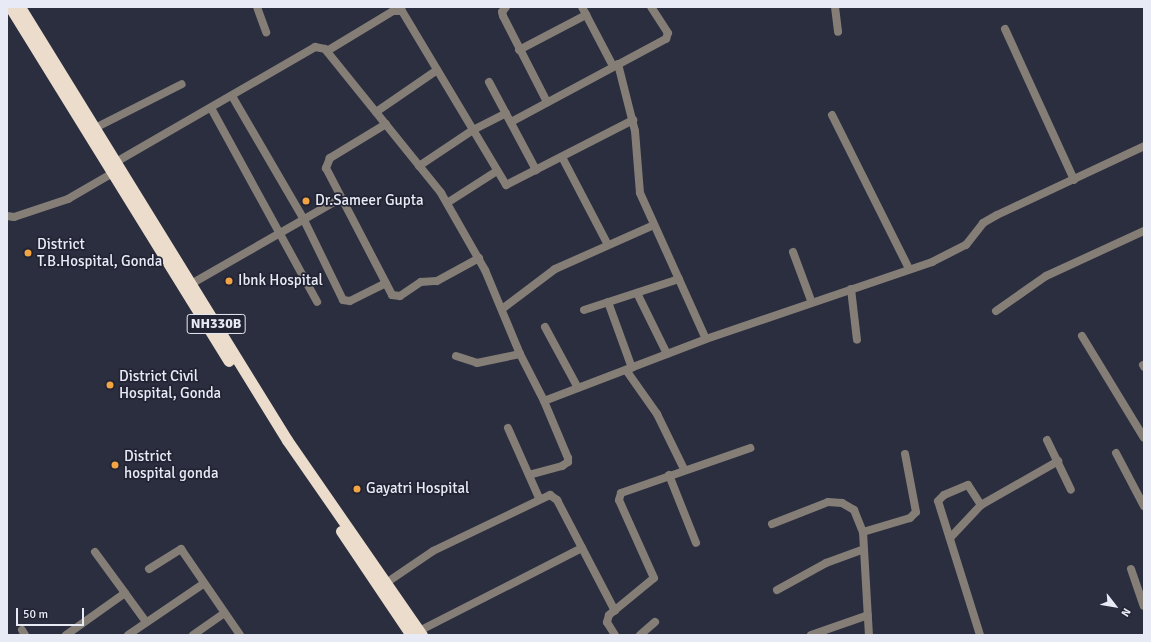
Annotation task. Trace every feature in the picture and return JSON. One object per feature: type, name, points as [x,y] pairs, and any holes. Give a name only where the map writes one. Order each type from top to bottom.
[{"type":"highway","name":"NH330B","points":[[10,7],[111,174],[288,453],[417,634]]},
{"type":"highway","name":"NH330B","points":[[20,7],[286,440],[386,583],[417,634]]},
{"type":"street","points":[[257,7],[266,32]]},
{"type":"street","points":[[506,7],[503,16],[519,50],[547,102]]},
{"type":"street","points":[[582,7],[616,65],[633,120],[637,180],[654,225],[706,339]]},
{"type":"street","points":[[511,122],[666,39],[668,33],[652,7]]},
{"type":"street","points":[[836,7],[838,32]]},
{"type":"street","points":[[327,51],[393,11],[401,9],[506,185],[633,120]]},
{"type":"street","points":[[519,50],[586,15]]},
{"type":"street","points":[[1005,29],[1074,180]]},
{"type":"street","points":[[116,162],[315,47],[320,47],[327,51],[420,166],[447,203],[479,258],[502,308],[520,354],[544,401],[568,462],[562,466],[529,475]]},
{"type":"street","points":[[376,112],[437,70]]},
{"type":"street","points":[[489,82],[536,170]]},
{"type":"street","points":[[95,128],[182,84]]},
{"type":"street","points":[[232,96],[303,218],[344,300],[350,302],[386,283]]},
{"type":"street","points":[[211,108],[317,302]]},
{"type":"street","points":[[420,166],[472,130],[506,112]]},
{"type":"street","points":[[832,115],[909,269]]},
{"type":"street","points":[[386,124],[327,161],[326,168],[392,295],[400,296],[421,282],[437,281],[479,258]]},
{"type":"street","points":[[544,401],[706,339],[932,262],[966,245],[982,225],[991,219],[1144,146]]},
{"type":"street","points":[[562,157],[608,245]]},
{"type":"street","points":[[447,203],[497,172]]},
{"type":"street","points":[[7,216],[14,217],[68,199],[111,174]]},
{"type":"street","points":[[191,284],[278,232],[341,198]]},
{"type":"street","points":[[502,308],[555,269],[654,225]]},
{"type":"street","points":[[996,312],[1046,276],[1144,231]]},
{"type":"street","points":[[793,252],[812,302]]},
{"type":"street","points":[[584,310],[679,279]]},
{"type":"street","points":[[851,289],[857,340]]},
{"type":"street","points":[[637,293],[667,354]]},
{"type":"street","points":[[608,302],[629,369],[657,414],[684,469]]},
{"type":"street","points":[[545,327],[578,388]]},
{"type":"street","points":[[1082,336],[1144,438]]},
{"type":"street","points":[[456,356],[477,364],[520,354]]},
{"type":"street","points":[[508,428],[540,498]]},
{"type":"street","points":[[1047,440],[1071,490]]},
{"type":"street","points":[[615,635],[607,622],[609,616],[654,578],[619,496],[625,490],[750,448]]},
{"type":"street","points":[[1116,453],[1144,506]]},
{"type":"street","points":[[863,532],[910,518],[916,512],[905,454]]},
{"type":"street","points":[[950,538],[981,506],[1058,461]]},
{"type":"street","points":[[669,475],[696,543]]},
{"type":"street","points":[[980,635],[938,503],[939,499],[968,485],[981,506]]},
{"type":"street","points":[[386,583],[423,556],[540,498],[550,495],[557,500],[615,611]]},
{"type":"street","points":[[772,524],[835,502],[848,505],[854,510],[863,532],[869,635]]},
{"type":"street","points":[[417,634],[582,548]]},
{"type":"street","points":[[148,568],[178,549],[181,549],[203,584],[240,635]]},
{"type":"street","points":[[777,590],[826,564],[864,549]]},
{"type":"street","points":[[94,552],[146,622]]},
{"type":"street","points":[[1131,569],[1144,606]]},
{"type":"street","points":[[128,635],[203,584]]},
{"type":"street","points":[[66,635],[125,593]]},
{"type":"street","points":[[193,635],[224,613]]},
{"type":"street","points":[[811,635],[868,615]]},
{"type":"street","points":[[640,635],[655,622]]},
{"type":"place","name":"Dr.Sameer Gupta","points":[[306,201]]},
{"type":"place","name":"District T.B.Hospital, Gonda","points":[[28,253]]},
{"type":"place","name":"Ibnk Hospital","points":[[229,281]]},
{"type":"place","name":"District Civil Hospital, Gonda","points":[[110,385]]},
{"type":"place","name":"District hospital gonda","points":[[115,465]]},
{"type":"place","name":"Gayatri Hospital","points":[[357,489]]}]
